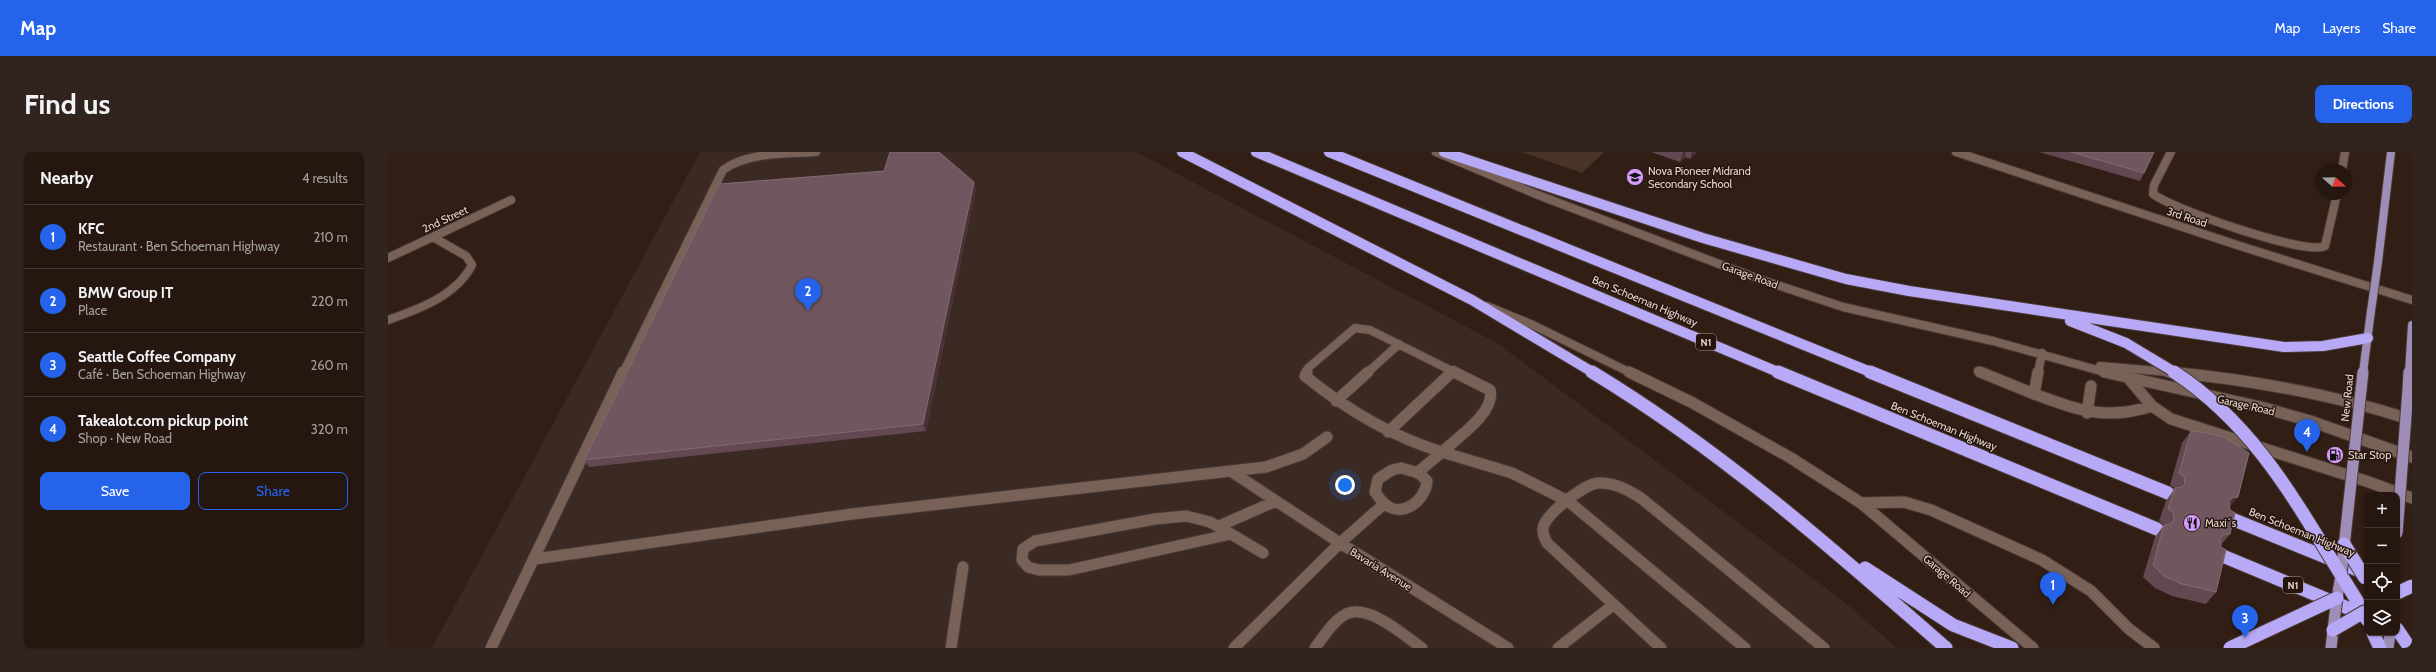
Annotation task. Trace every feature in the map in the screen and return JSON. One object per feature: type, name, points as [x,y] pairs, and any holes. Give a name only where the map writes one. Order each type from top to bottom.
[{"type":"highway","points":[[1182,152],[1472,300],[1632,396],[1707,448],[1814,532],[1946,648]]},
{"type":"highway","name":"Ben Schoeman Highway","points":[[1256,152],[1751,361],[2157,529]]},
{"type":"highway","name":"Ben Schoeman Highway","points":[[1329,152],[2168,493]]},
{"type":"highway","points":[[1444,152],[1703,238],[1812,271],[1908,291],[2284,347],[2324,346],[2368,338]]},
{"type":"highway","points":[[2017,307],[2099,331],[2126,343],[2160,362],[2196,386],[2225,412],[2251,439],[2280,479],[2364,612]]},
{"type":"highway","name":"Ben Schoeman Highway","points":[[2227,517],[2364,576]]},
{"type":"highway","points":[[1814,532],[1929,612],[1975,635],[2012,648]]},
{"type":"highway","points":[[2344,544],[2364,574]]},
{"type":"highway","name":"N1","points":[[2218,554],[2364,614]]},
{"type":"highway","points":[[2230,648],[2337,598],[2364,579]]},
{"type":"highway","points":[[2400,592],[2412,586]]},
{"type":"highway","points":[[2400,587],[2412,592]]},
{"type":"highway","points":[[2334,630],[2364,616]]},
{"type":"highway","points":[[2400,630],[2412,635]]},
{"type":"highway","points":[[2400,633],[2410,648]]},
{"type":"highway","points":[[2374,636],[2380,648]]},
{"type":"main road","name":"New Road","points":[[2331,648],[2391,152]]},
{"type":"main road","points":[[2397,528],[2412,325]]},
{"type":"main road","points":[[2388,648],[2390,636]]},
{"type":"street","points":[[491,648],[535,559],[576,468],[723,170],[733,161],[743,158],[816,152]]},
{"type":"street","name":"Garage Road","points":[[1436,152],[1538,195],[1798,293],[1885,318],[2042,353],[2129,379],[2261,408],[2310,421],[2412,457]]},
{"type":"street","name":"3rd Road","points":[[1956,152],[2240,246],[2412,300]]},
{"type":"street","points":[[2171,152],[2154,186],[2153,194],[2156,199],[2179,209],[2306,247],[2319,249],[2324,246],[2336,200]]},
{"type":"street","points":[[2343,164],[2345,152]]},
{"type":"street","name":"2nd Street","points":[[388,258],[511,200]]},
{"type":"street","points":[[388,320],[407,314],[445,294],[460,283],[470,272],[472,265],[466,256],[433,237]]},
{"type":"street","name":"Garage Road","points":[[1472,300],[1533,325],[1691,402],[1791,458],[1861,503],[2033,648]]},
{"type":"street","points":[[1417,473],[1440,451],[1485,413],[1492,396],[1487,387],[1454,370],[1370,330],[1355,328],[1314,362],[1305,376],[1336,401],[1388,432],[1440,451],[1512,473],[1568,501],[1745,648]]},
{"type":"street","points":[[1336,401],[1400,344]]},
{"type":"street","points":[[2034,394],[2042,353]]},
{"type":"street","name":"Garage Road","points":[[2076,364],[2204,374],[2306,389],[2373,406],[2412,420]]},
{"type":"street","points":[[1388,432],[1454,370]]},
{"type":"street","points":[[1978,371],[2034,394],[2087,413],[2125,415],[2152,406]]},
{"type":"street","points":[[2129,379],[2152,406],[2171,419],[2188,426],[2362,480],[2412,498]]},
{"type":"street","points":[[2087,413],[2091,386]]},
{"type":"street","points":[[535,559],[860,514],[1076,487],[1232,472],[1266,467],[1303,454],[1327,437]]},
{"type":"street","points":[[1400,468],[1417,473],[1427,485],[1424,498],[1418,504],[1406,508],[1392,508],[1384,504],[1375,492],[1375,485],[1381,476],[1392,470],[1400,468]]},
{"type":"street","points":[[1232,472],[1340,543],[1384,504]]},
{"type":"street","points":[[1661,648],[1547,543],[1543,534],[1546,521],[1568,501],[1592,484],[1601,482],[1614,484],[1640,498],[1824,648]]},
{"type":"street","points":[[1219,526],[1276,501]]},
{"type":"street","points":[[1861,503],[1882,501],[1904,502],[1931,510],[2042,560],[2091,591],[2129,629],[2154,648]]},
{"type":"street","points":[[1232,534],[1091,565],[1051,571],[1031,568],[1022,564],[1021,560],[1023,549],[1035,541],[1155,519],[1186,516],[1199,518],[1219,526],[1263,552]]},
{"type":"street","name":"Bavaria Avenue","points":[[1234,648],[1340,543],[1508,648]]},
{"type":"street","points":[[951,648],[963,568]]},
{"type":"street","points":[[1558,648],[1613,605]]},
{"type":"street","points":[[1315,648],[1342,617],[1352,612],[1360,612],[1383,621],[1422,648]]},
{"type":"shaded area","points":[[700,152],[1136,152],[1497,343],[1842,600],[1897,648],[432,648]]},
{"type":"shaded area","points":[[1522,152],[1604,152],[1582,173]]},
{"type":"building","points":[[890,152],[939,152],[974,182],[923,424],[584,460],[719,184],[884,171]]},
{"type":"building","points":[[2071,152],[2154,152],[2144,173]]},
{"type":"building","name":"Maxi´s","points":[[2191,431],[2224,437],[2249,453],[2238,497],[2232,498],[2229,502],[2230,510],[2235,513],[2230,534],[2223,535],[2220,539],[2221,547],[2226,550],[2216,592],[2182,584],[2164,576],[2153,565],[2164,525],[2171,524],[2174,520],[2173,512],[2168,509],[2175,488],[2182,487],[2185,484],[2184,476],[2179,473]]},
{"type":"place","name":"Nova Pioneer Midrand Secondary School","points":[[1635,177]]},
{"type":"place","name":"BMW Group IT","points":[[808,311]]},
{"type":"place","name":"Takealot.com pickup point","points":[[2307,452]]},
{"type":"place","name":"Star Stop","points":[[2335,455]]},
{"type":"place","name":"Maxi´s","points":[[2192,523]]},
{"type":"place","name":"KFC","points":[[2053,605]]},
{"type":"place","name":"Seattle Coffee Company","points":[[2245,638]]}]
